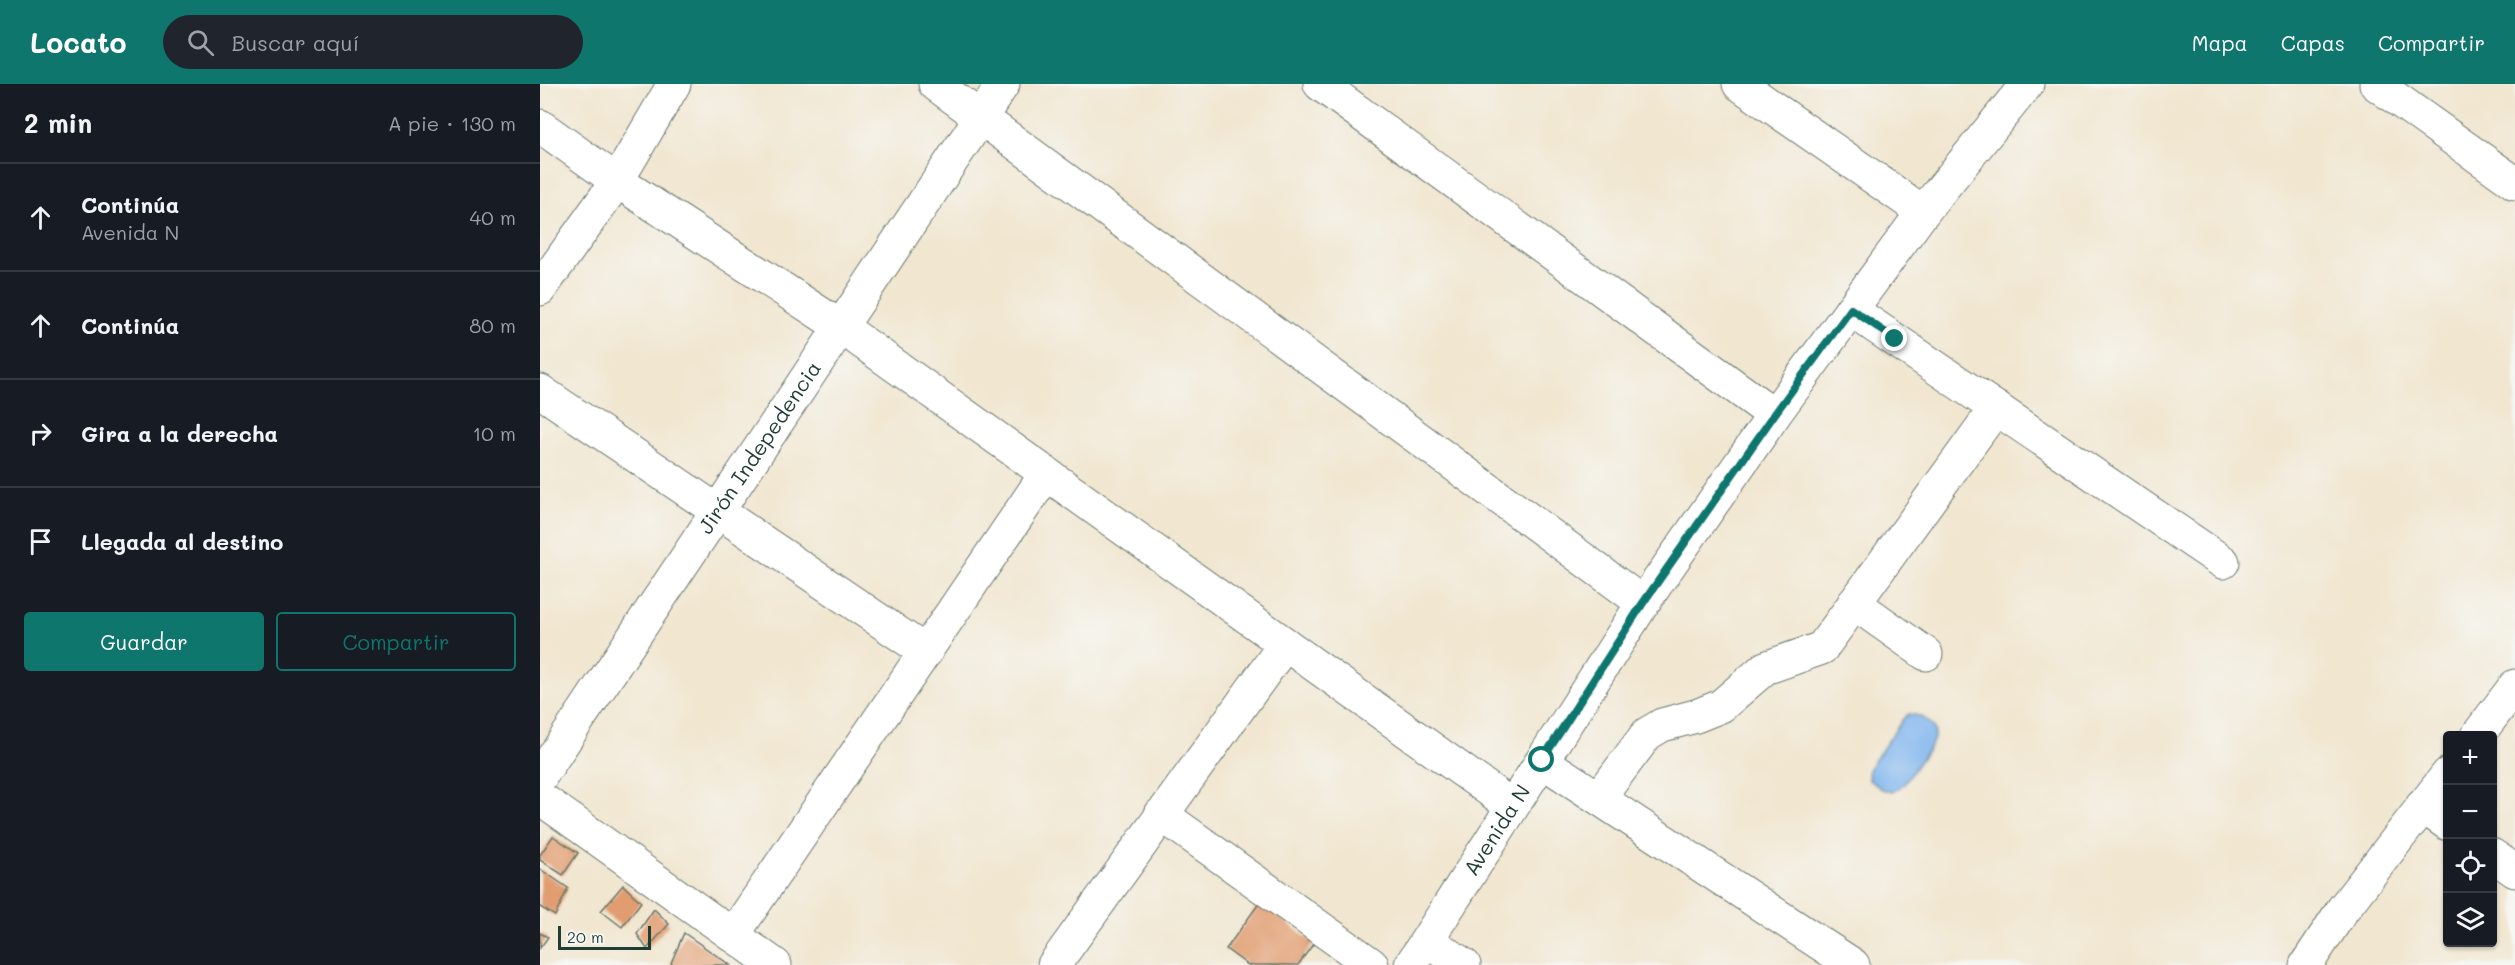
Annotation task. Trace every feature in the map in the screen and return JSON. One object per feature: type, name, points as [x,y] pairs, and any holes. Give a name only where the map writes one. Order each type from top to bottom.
[{"type":"street","points":[[540,289],[617,181],[675,84]]},
{"type":"street","points":[[935,84],[1643,603]]},
{"type":"street","name":"Jirón Indepedencia","points":[[540,777],[1003,84]]},
{"type":"street","points":[[1320,84],[1774,415]]},
{"type":"street","points":[[1739,84],[1923,212]]},
{"type":"street","name":"Avenida N","points":[[1419,953],[1643,603],[1774,415],[1923,212],[2027,84]]},
{"type":"street","points":[[2377,84],[2515,183]]},
{"type":"street","points":[[540,126],[617,181],[841,327],[1512,806]]},
{"type":"street","points":[[1851,309],[2223,562]]},
{"type":"street","points":[[540,391],[926,652]]},
{"type":"street","points":[[1599,798],[1647,734],[1662,725],[1696,717],[1721,706],[1765,668],[1822,648],[1996,408]]},
{"type":"street","points":[[733,935],[1046,474]]},
{"type":"street","points":[[1854,603],[1926,654]]},
{"type":"street","points":[[1054,965],[1285,644]]},
{"type":"street","points":[[2480,731],[2515,686]]},
{"type":"street","points":[[1542,760],[1853,965]]},
{"type":"street","points":[[2306,965],[2343,909],[2435,815],[2445,785]]},
{"type":"street","points":[[540,798],[775,965]]},
{"type":"street","points":[[1161,814],[1372,965]]},
{"type":"street","points":[[2497,858],[2515,871]]},
{"type":"street","points":[[1419,953],[1464,965]]},
{"type":"water","points":[[1909,714],[1920,716],[1929,722],[1935,735],[1930,747],[1906,781],[1892,792],[1882,789],[1869,780],[1868,770],[1903,719]]},
{"type":"building","points":[[553,836],[578,853],[563,875],[540,860],[540,855]]},
{"type":"building","points":[[540,869],[568,888],[555,916],[540,907]]},
{"type":"building","points":[[623,885],[641,902],[622,927],[601,911]]},
{"type":"building","points":[[1260,902],[1314,943],[1298,965],[1248,965],[1226,949]]},
{"type":"building","points":[[654,909],[669,924],[647,949],[637,934]]},
{"type":"building","points":[[540,933],[548,937],[540,948]]},
{"type":"building","points":[[684,933],[730,965],[674,965],[671,963]]},
{"type":"route","points":[[1542,760],[1643,603],[1851,309],[1895,339]]}]
